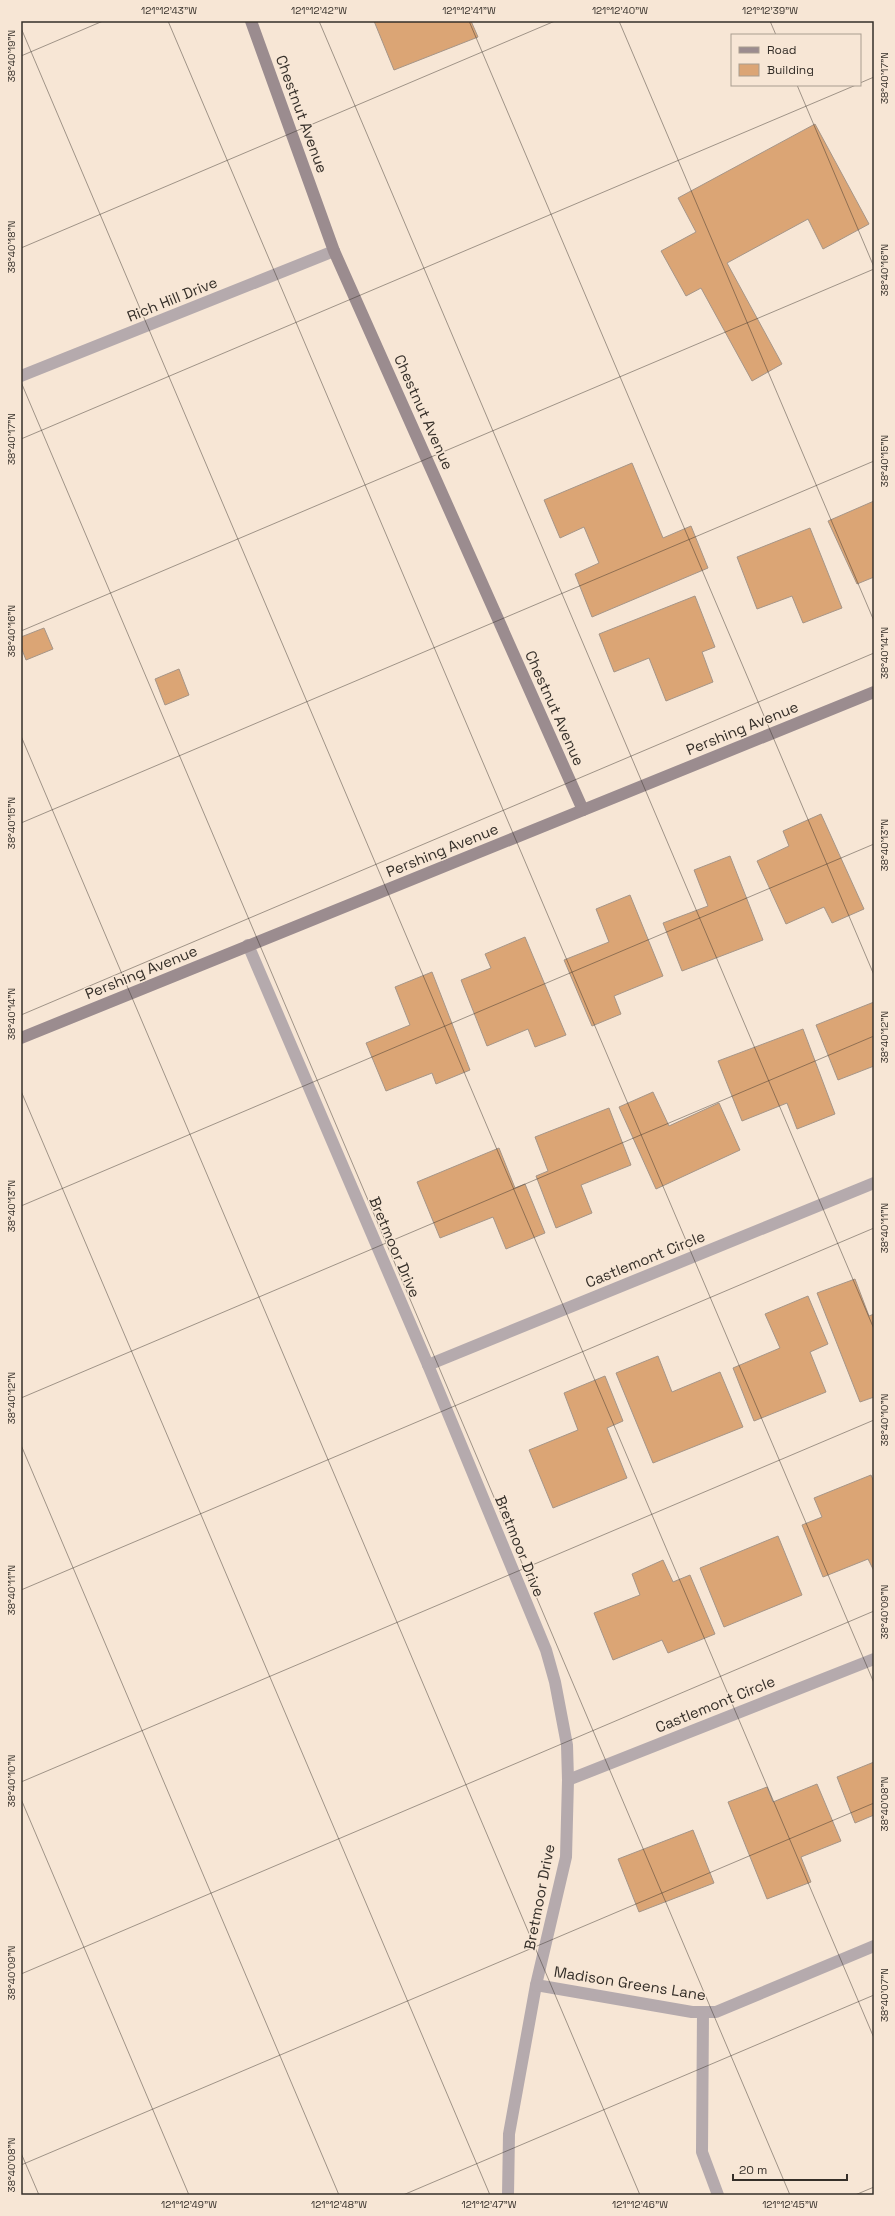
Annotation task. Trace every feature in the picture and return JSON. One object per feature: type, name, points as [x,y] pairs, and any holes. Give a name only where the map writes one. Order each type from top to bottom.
[{"type":"street","name":"Chestnut Avenue","points":[[251,21],[334,250],[583,810]]},
{"type":"street","name":"Rich Hill Drive","points":[[21,376],[334,250]]},
{"type":"street","name":"Pershing Avenue","points":[[21,1038],[874,692]]},
{"type":"street","name":"Bretmoor Drive","points":[[248,945],[428,1365],[546,1650],[555,1682],[565,1738],[568,1780],[566,1857],[536,1985],[509,2134],[508,2195]]},
{"type":"street","name":"Castlemont Circle","points":[[428,1365],[874,1183]]},
{"type":"street","name":"Castlemont Circle","points":[[568,1780],[874,1659]]},
{"type":"street","name":"Madison Greens Lane","points":[[536,1985],[703,2012],[716,2012],[874,1946]]},
{"type":"street","points":[[703,2012],[702,2152],[718,2195]]},
{"type":"building","points":[[374,21],[471,21],[478,37],[394,70]]},
{"type":"building","points":[[815,124],[869,224],[823,249],[808,219],[727,263],[782,364],[752,381],[701,288],[686,296],[661,251],[696,232],[678,198]]},
{"type":"building","points":[[632,463],[663,538],[691,526],[708,568],[592,617],[575,574],[599,563],[584,527],[560,538],[544,500]]},
{"type":"building","points":[[874,501],[874,577],[857,584],[828,521]]},
{"type":"building","points":[[810,528],[842,608],[803,623],[792,596],[757,609],[737,557]]},
{"type":"building","points":[[695,596],[715,647],[702,652],[713,682],[666,701],[649,658],[614,672],[599,634]]},
{"type":"building","points":[[44,628],[53,649],[26,660],[21,647],[21,637]]},
{"type":"building","points":[[179,669],[189,695],[165,705],[155,679]]},
{"type":"building","points":[[821,814],[864,909],[832,923],[824,907],[786,924],[757,861],[789,846],[783,831]]},
{"type":"building","points":[[730,856],[763,940],[682,971],[663,923],[708,906],[694,870]]},
{"type":"building","points":[[630,895],[663,976],[614,996],[621,1014],[592,1026],[564,960],[609,942],[596,909]]},
{"type":"building","points":[[525,937],[566,1035],[535,1047],[528,1029],[487,1046],[461,980],[491,968],[485,954]]},
{"type":"building","points":[[432,972],[470,1070],[436,1084],[432,1073],[386,1091],[366,1043],[410,1025],[395,987]]},
{"type":"building","points":[[874,1002],[874,1066],[838,1080],[816,1025]]},
{"type":"building","points":[[803,1029],[835,1114],[797,1129],[787,1103],[742,1121],[718,1061]]},
{"type":"building","points":[[653,1092],[669,1126],[719,1103],[740,1150],[656,1189],[619,1107]]},
{"type":"building","points":[[609,1108],[631,1165],[581,1185],[592,1213],[556,1228],[536,1176],[548,1171],[535,1137]]},
{"type":"building","points":[[499,1148],[515,1188],[525,1184],[545,1233],[506,1249],[493,1217],[440,1238],[417,1182]]},
{"type":"building","points":[[855,1279],[869,1316],[874,1314],[874,1397],[860,1402],[817,1293]]},
{"type":"building","points":[[808,1296],[828,1344],[810,1352],[826,1392],[754,1421],[733,1368],[780,1348],[765,1314]]},
{"type":"building","points":[[658,1356],[672,1392],[720,1372],[743,1427],[653,1463],[616,1373]]},
{"type":"building","points":[[605,1376],[623,1421],[607,1428],[627,1478],[553,1508],[529,1450],[578,1430],[564,1393]]},
{"type":"building","points":[[871,1475],[874,1482],[874,1571],[868,1559],[823,1577],[802,1525],[822,1517],[814,1498]]},
{"type":"building","points":[[778,1536],[802,1595],[724,1627],[700,1568]]},
{"type":"building","points":[[663,1560],[673,1582],[690,1575],[715,1634],[668,1653],[662,1640],[613,1660],[594,1613],[640,1595],[632,1574]]},
{"type":"building","points":[[874,1762],[874,1815],[855,1823],[837,1777]]},
{"type":"building","points":[[817,1784],[841,1841],[801,1857],[811,1882],[767,1899],[728,1802],[767,1787],[773,1802]]},
{"type":"building","points":[[693,1830],[714,1883],[639,1912],[618,1859]]}]
